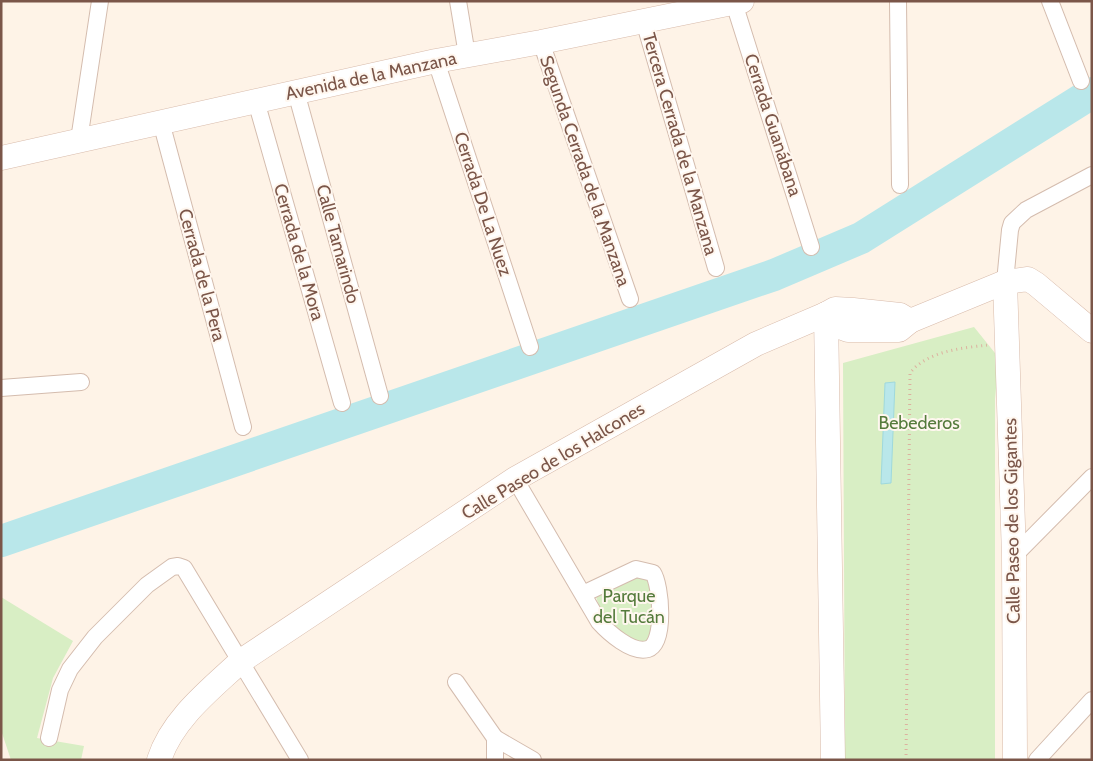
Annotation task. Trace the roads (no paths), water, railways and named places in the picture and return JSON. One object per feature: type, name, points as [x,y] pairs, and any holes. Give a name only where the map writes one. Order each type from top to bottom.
[{"type":"street","points":[[79,140],[100,1]]},
{"type":"street","points":[[458,1],[467,55]]},
{"type":"street","points":[[898,1],[900,185]]},
{"type":"street","points":[[1050,1],[1081,81]]},
{"type":"street","name":"Avenida de la Manzana","points":[[1,158],[436,61],[738,2]]},
{"type":"street","name":"Cerrada Guanábana","points":[[738,2],[812,247]]},
{"type":"street","name":"Tercera Cerrada de la Manzana","points":[[644,21],[716,268]]},
{"type":"street","name":"Segunda Cerrada de la Manzana","points":[[541,42],[630,299]]},
{"type":"street","name":"Cerrada De La Nuez","points":[[436,61],[530,347]]},
{"type":"street","name":"Calle Tamarindo","points":[[296,92],[380,396]]},
{"type":"street","name":"Cerrada de la Mora","points":[[256,101],[342,403]]},
{"type":"street","name":"Cerrada de la Pera","points":[[161,122],[243,427]]},
{"type":"street","points":[[1005,282],[1012,223],[1026,210],[1092,175]]},
{"type":"street","name":"Calle Paseo de los Halcones","points":[[159,760],[162,750],[181,721],[209,690],[241,661],[515,479],[756,344],[835,309],[900,315],[910,321],[1005,282],[1028,279],[1092,331]]},
{"type":"street","name":"Calle Paseo de los Gigantes","points":[[1005,282],[1014,556],[1015,760]]},
{"type":"street","points":[[826,314],[833,760]]},
{"type":"street","points":[[1,388],[81,382]]},
{"type":"street","points":[[1014,556],[1092,478]]},
{"type":"street","points":[[515,479],[599,622],[611,635],[624,644],[645,649],[651,647],[655,640],[661,617],[661,601],[654,573],[636,569],[583,594]]},
{"type":"street","points":[[49,738],[60,690],[70,669],[95,637],[147,584],[172,567],[178,566],[184,568],[300,760]]},
{"type":"street","points":[[456,682],[495,738],[533,760]]},
{"type":"street","points":[[1038,760],[1092,700]]},
{"type":"street","points":[[495,738],[496,760]]},
{"type":"water","points":[[895,382],[891,483],[881,484],[885,383]]},
{"type":"waterway","points":[[1,541],[774,275],[861,238],[1092,93]]},
{"type":"park label","name":"Bebederos","points":[[919,423]]},
{"type":"park label","name":"Parque del Tucán","points":[[629,606]]}]
